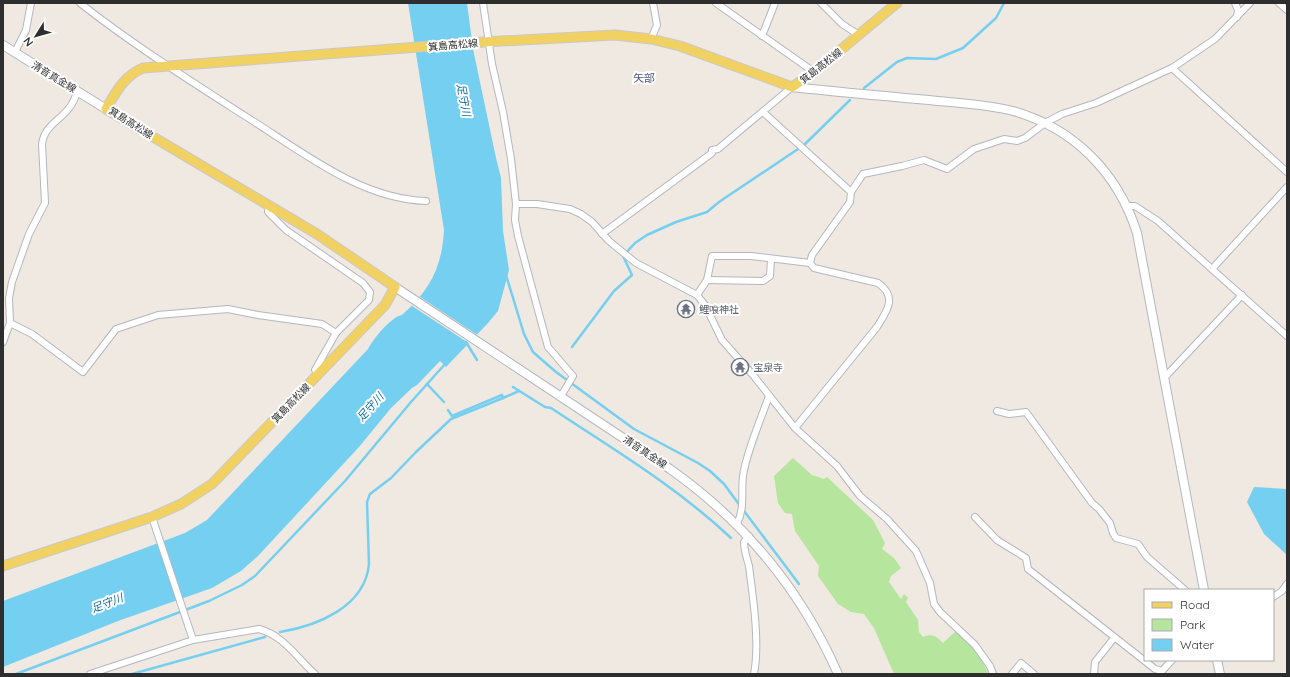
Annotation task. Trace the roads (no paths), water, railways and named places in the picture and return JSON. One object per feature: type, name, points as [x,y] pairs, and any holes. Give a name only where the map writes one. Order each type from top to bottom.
[{"type":"main road","name":"箕島高松線","points":[[3,566],[153,520],[212,484],[319,374],[384,304],[396,287],[317,234],[106,109],[124,81],[133,72],[143,68],[166,66],[487,42],[590,35],[615,35],[651,39],[680,46],[792,87],[814,72],[898,3]]},
{"type":"street","points":[[15,52],[26,30],[31,3]]},
{"type":"street","points":[[80,3],[166,66],[344,178],[380,194],[407,201],[426,201]]},
{"type":"street","points":[[482,3],[487,42],[511,159],[516,204],[515,220],[518,236],[543,334],[548,347],[573,376],[561,396]]},
{"type":"street","points":[[651,39],[657,25],[653,3]]},
{"type":"street","points":[[716,3],[814,72]]},
{"type":"street","points":[[762,36],[775,3]]},
{"type":"street","points":[[821,3],[842,24],[859,35]]},
{"type":"street","points":[[1235,3],[1238,10],[1237,17]]},
{"type":"street","points":[[810,263],[812,255],[850,202],[851,192],[862,174],[924,160],[947,169],[974,149],[1004,139],[1017,141],[1025,138],[1045,123],[1062,114],[1096,103],[1172,68],[1215,39],[1250,3]]},
{"type":"street","points":[[1279,3],[1287,10]]},
{"type":"street","name":"清音真金線","points":[[3,45],[106,109]]},
{"type":"street","points":[[1172,68],[1287,172]]},
{"type":"street","points":[[602,234],[712,153],[712,150],[718,149],[792,87],[994,107],[1012,111],[1045,123],[1067,135],[1097,161],[1115,185],[1127,206],[1140,249],[1204,589]]},
{"type":"street","points":[[3,342],[10,323],[9,306],[12,282],[29,234],[45,203],[42,144],[43,136],[47,129],[69,111],[75,101],[77,91]]},
{"type":"street","points":[[763,112],[851,192]]},
{"type":"street","points":[[1212,269],[1287,187]]},
{"type":"street","points":[[516,204],[537,204],[570,209],[592,222],[602,234],[636,263],[697,295],[705,305],[722,340],[753,375],[795,428],[837,466],[860,496],[887,519],[916,551],[926,571],[934,604],[940,612],[975,645],[994,674]]},
{"type":"street","points":[[269,206],[268,212],[286,230],[368,287],[370,292],[369,300],[336,333],[315,370],[319,374]]},
{"type":"street","points":[[1127,206],[1136,206],[1158,221],[1287,336]]},
{"type":"street","points":[[697,295],[707,280],[712,256],[771,259],[810,263],[814,268],[878,283],[886,290],[890,302],[887,312],[877,327],[795,428]]},
{"type":"street","points":[[707,280],[763,281],[770,276],[771,259]]},
{"type":"street","name":"清音真金線","points":[[396,287],[687,481],[737,524],[773,564],[796,595],[821,638],[838,674]]},
{"type":"street","points":[[1164,377],[1242,295]]},
{"type":"street","points":[[10,323],[32,334],[83,372],[116,329],[121,326],[158,315],[228,309],[258,316],[322,324],[336,333]]},
{"type":"street","points":[[737,524],[743,506],[743,476],[746,461],[769,396]]},
{"type":"street","points":[[997,411],[1009,414],[1026,412],[1092,503],[1110,523],[1116,538],[1138,544],[1147,557],[1183,589]]},
{"type":"street","points":[[975,517],[998,540],[1026,558],[1028,569],[1144,661]]},
{"type":"street","points":[[153,520],[194,640]]},
{"type":"street","points":[[749,536],[744,542],[744,550],[748,565],[756,638],[757,652],[754,674]]},
{"type":"street","points":[[1274,596],[1282,591],[1287,584]]},
{"type":"street","points":[[90,674],[194,640],[259,629],[268,631],[277,637],[315,674]]},
{"type":"street","points":[[1094,674],[1095,662],[1114,638]]},
{"type":"street","points":[[1144,661],[1155,669],[1162,671],[1171,661]]},
{"type":"street","points":[[1217,661],[1220,674]]},
{"type":"street","points":[[1012,674],[1021,663],[1034,674]]},
{"type":"water","name":"足守川","points":[[408,3],[467,3],[473,49],[501,178],[503,231],[509,270],[498,311],[446,367],[440,361],[417,385],[391,408],[359,447],[258,556],[241,571],[212,588],[118,621],[3,667],[3,601],[185,533],[207,520],[368,349],[373,340],[384,328],[413,305],[428,286],[438,266],[444,230]]},
{"type":"water","points":[[1254,487],[1287,489],[1287,555],[1264,534],[1247,502]]},
{"type":"waterway","points":[[864,88],[897,62],[907,58],[936,59],[963,48],[996,18],[1004,3]]},
{"type":"waterway","points":[[572,347],[614,291],[632,275],[623,256],[635,243],[647,235],[676,222],[707,212],[719,202],[804,145],[850,100]]},
{"type":"waterway","points":[[506,275],[524,334],[533,352],[556,372],[634,429],[710,471],[724,484],[799,584]]},
{"type":"waterway","points":[[466,342],[477,360]]},
{"type":"waterway","points":[[16,674],[209,601],[242,585],[255,576],[345,481],[411,402],[446,363]]},
{"type":"waterway","points":[[427,384],[444,402]]},
{"type":"waterway","points":[[513,387],[545,407],[551,408],[644,469],[689,502],[731,538]]},
{"type":"waterway","points":[[448,410],[452,416],[502,395],[503,398],[519,391]]},
{"type":"waterway","points":[[280,632],[309,625],[337,612],[349,603],[359,592],[366,579],[369,564],[367,502],[370,494],[391,478],[451,419],[503,398]]},
{"type":"waterway","points":[[132,674],[265,637]]},
{"type":"place","name":"鯉喰神社","points":[[686,309]]},
{"type":"place","name":"宝泉寺","points":[[740,367]]},
{"type":"district","name":"矢部","points":[[644,78]]}]
